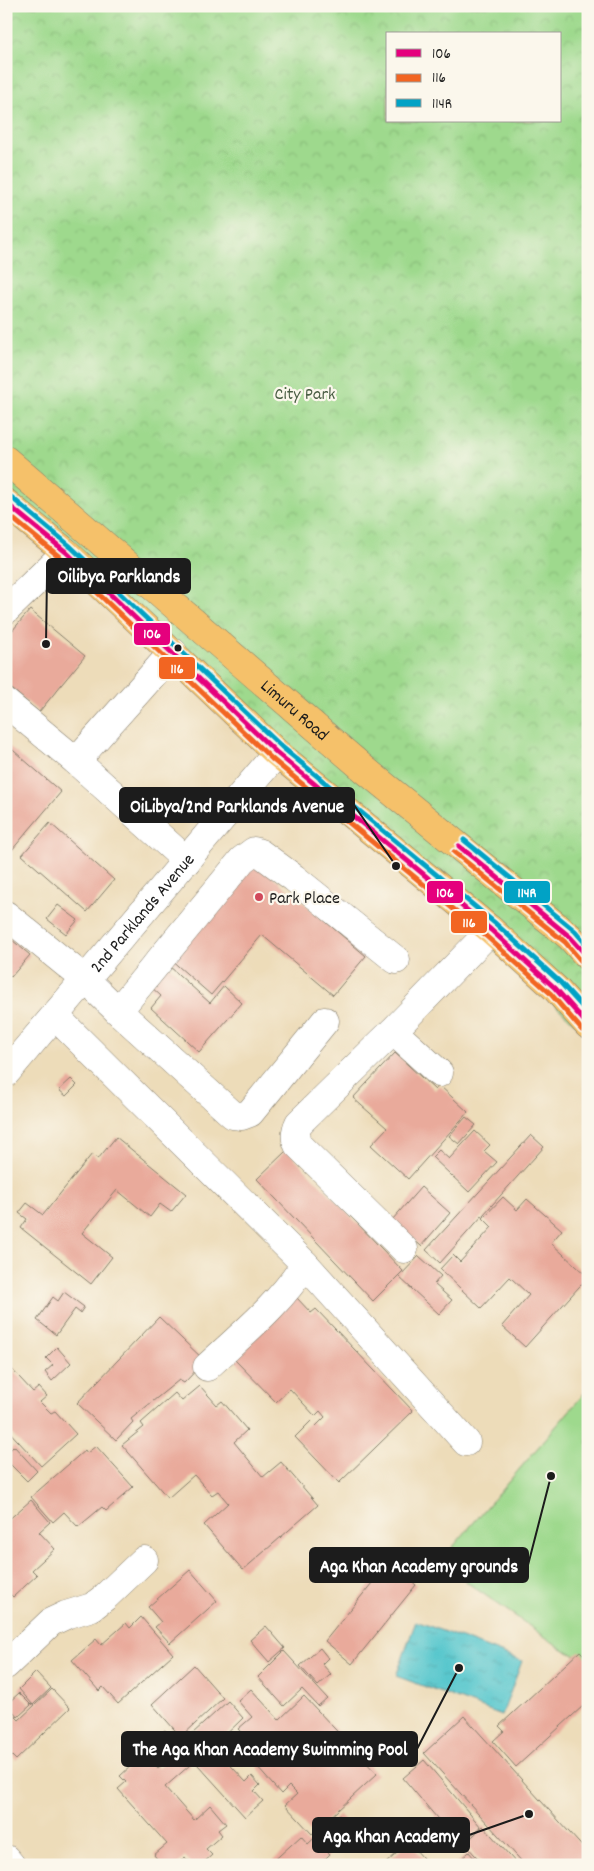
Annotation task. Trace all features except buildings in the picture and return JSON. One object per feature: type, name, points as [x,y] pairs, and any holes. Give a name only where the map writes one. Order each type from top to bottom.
[{"type":"main road","name":"Limuru Road","points":[[6,460],[364,769],[570,937],[588,957]]},
{"type":"main road","points":[[6,503],[66,552],[278,753],[491,930],[555,988],[588,1025]]},
{"type":"street","points":[[6,610],[66,552]]},
{"type":"street","points":[[76,761],[173,652]]},
{"type":"street","points":[[6,703],[76,761],[187,861]]},
{"type":"street","name":"2nd Parklands Avenue","points":[[6,1074],[278,753]]},
{"type":"street","points":[[118,1011],[242,860],[254,851],[260,853],[294,878],[396,960]]},
{"type":"street","points":[[6,915],[86,980],[233,1115],[242,1116],[250,1113],[325,1021]]},
{"type":"street","points":[[404,1249],[303,1150],[295,1139],[296,1130],[299,1123],[393,1031],[491,930]]},
{"type":"street","points":[[55,1016],[305,1264],[466,1442]]},
{"type":"street","points":[[393,1031],[439,1073]]},
{"type":"street","points":[[207,1367],[281,1297],[305,1264]]},
{"type":"street","points":[[6,1665],[51,1622],[92,1607],[144,1560]]},
{"type":"street","points":[[6,1859],[11,1865]]},
{"type":"green space","name":"City Park","points":[[6,6],[588,6],[588,1035],[6,507]]},
{"type":"green space","points":[[588,1389],[588,1662],[561,1648],[439,1563]]},
{"type":"water","points":[[416,1621],[522,1661],[502,1715],[396,1676]]},
{"type":"transit line","name":"114R","points":[[11,497],[71,547],[282,747],[496,924],[560,982],[588,1013]]},
{"type":"transit line","name":"106","points":[[6,503],[66,552],[277,753],[491,930],[555,988],[588,1025]]},
{"type":"transit line","name":"116","points":[[6,513],[61,558],[272,759],[486,936],[550,993],[582,1030]]},
{"type":"transit line","name":"114R","points":[[464,840],[575,931],[588,946]]},
{"type":"transit line","name":"106","points":[[459,846],[570,937],[588,957]]},
{"type":"transit line","name":"116","points":[[454,852],[565,942],[582,962]]},
{"type":"place","name":"Oilibya Parklands","points":[[46,644]]},
{"type":"place","name":"OiLibya/2nd Parklands Avenue","points":[[396,866]]},
{"type":"place","name":"Park Place","points":[[259,897]]},
{"type":"place","name":"Aga Khan Academy grounds","points":[[551,1476]]},
{"type":"place","name":"The Aga Khan Academy Swimming Pool","points":[[459,1668]]},
{"type":"place","name":"Aga Khan Academy","points":[[529,1814]]}]
